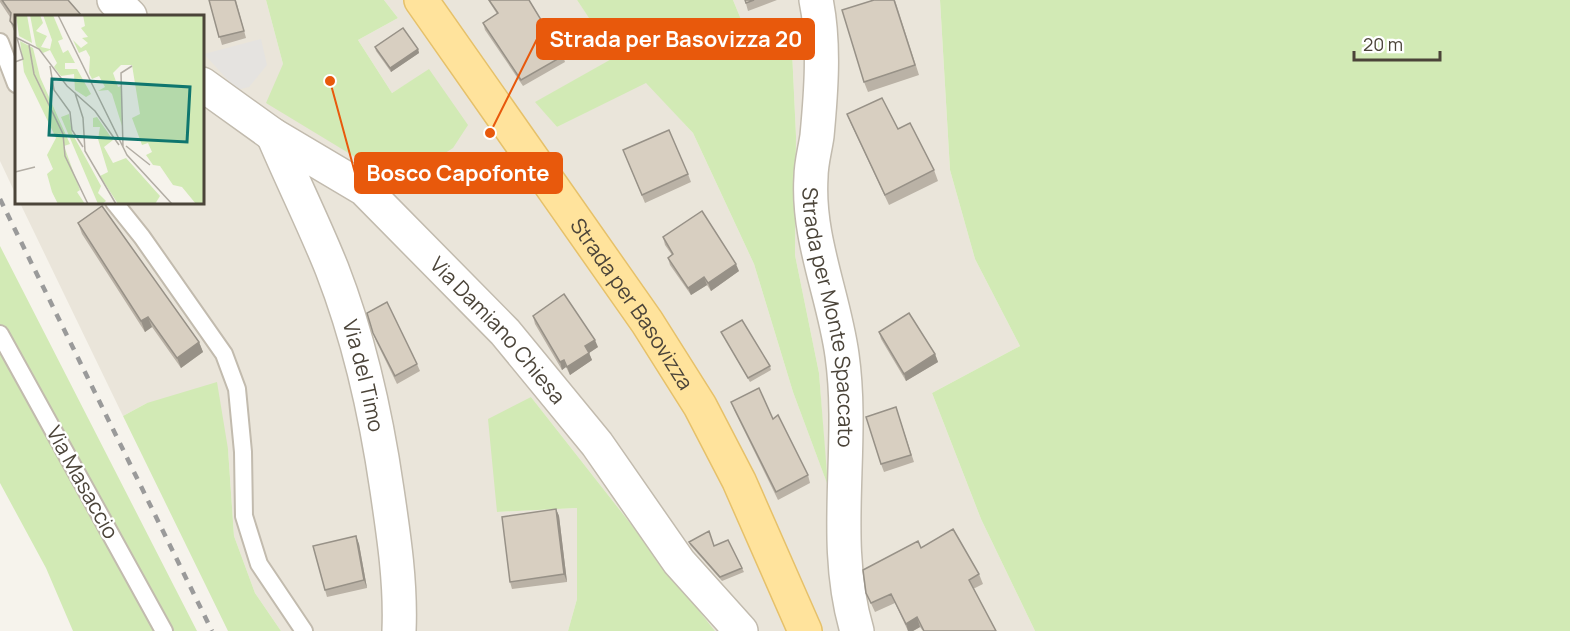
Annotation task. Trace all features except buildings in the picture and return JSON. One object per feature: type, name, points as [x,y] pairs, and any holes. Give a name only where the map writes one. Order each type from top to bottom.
[{"type":"main road","name":"Strada per Basovizza","points":[[421,0],[640,312],[700,406],[738,481],[805,631]]},
{"type":"street","points":[[114,0],[129,15]]},
{"type":"street","name":"Strada per Monte Spaccato","points":[[816,0],[820,47],[817,138],[811,177],[812,212],[818,251],[842,354],[848,444],[844,569],[849,606],[857,631]]},
{"type":"street","name":"Via Damiano Chiesa","points":[[204,85],[273,135],[364,189],[505,332],[597,444],[679,562],[741,631]]},
{"type":"street","name":"Via del Timo","points":[[273,135],[332,272],[364,367],[377,423],[393,527],[400,602],[399,631]]},
{"type":"lane","points":[[0,42],[15,81]]},
{"type":"lane","points":[[116,204],[149,246],[224,354],[237,389],[243,452],[244,516],[259,564],[304,631]]},
{"type":"lane","name":"Via Masaccio","points":[[0,334],[164,631]]},
{"type":"shaded area","points":[[0,0],[266,0],[283,64],[398,182],[429,70],[392,93],[358,40],[398,18],[384,0],[577,0],[616,57],[536,102],[557,127],[646,82],[693,133],[754,264],[793,392],[827,483],[819,373],[795,255],[796,136],[791,29],[752,46],[733,0],[940,0],[950,170],[975,259],[1020,346],[932,393],[981,519],[1035,631],[715,631],[531,397],[497,512],[577,508],[577,599],[568,631],[281,631],[255,593],[234,536],[228,449],[147,403],[123,416],[20,204],[204,204],[204,15],[15,15],[15,193],[0,161]]},
{"type":"shaded area","points":[[261,39],[267,65],[249,87],[237,90],[204,54]]},
{"type":"green space","points":[[266,0],[384,0],[398,18],[358,40],[392,93],[429,69],[468,125],[453,148],[398,183],[266,103],[283,64]]},
{"type":"green space","points":[[577,0],[733,0],[752,46],[791,29],[796,136],[795,255],[819,373],[828,486],[793,392],[754,264],[693,133],[646,83],[557,127],[535,102],[615,57]]},
{"type":"green space","points":[[940,0],[1570,0],[1570,631],[1035,631],[981,519],[932,393],[1020,346],[975,259],[950,170]]},
{"type":"green space","points":[[0,246],[197,631],[73,631],[46,568],[0,483]]},
{"type":"green space","points":[[217,382],[228,449],[234,536],[255,593],[281,631],[228,631],[123,416],[147,403]]},
{"type":"green space","points":[[531,397],[715,631],[568,631],[577,599],[577,508],[497,512],[488,419]]},
{"type":"railway","points":[[0,199],[212,631]]},
{"type":"place","name":"Bosco Capofonte","points":[[330,81]]},
{"type":"place","name":"Strada per Basovizza 20","points":[[490,133]]}]
